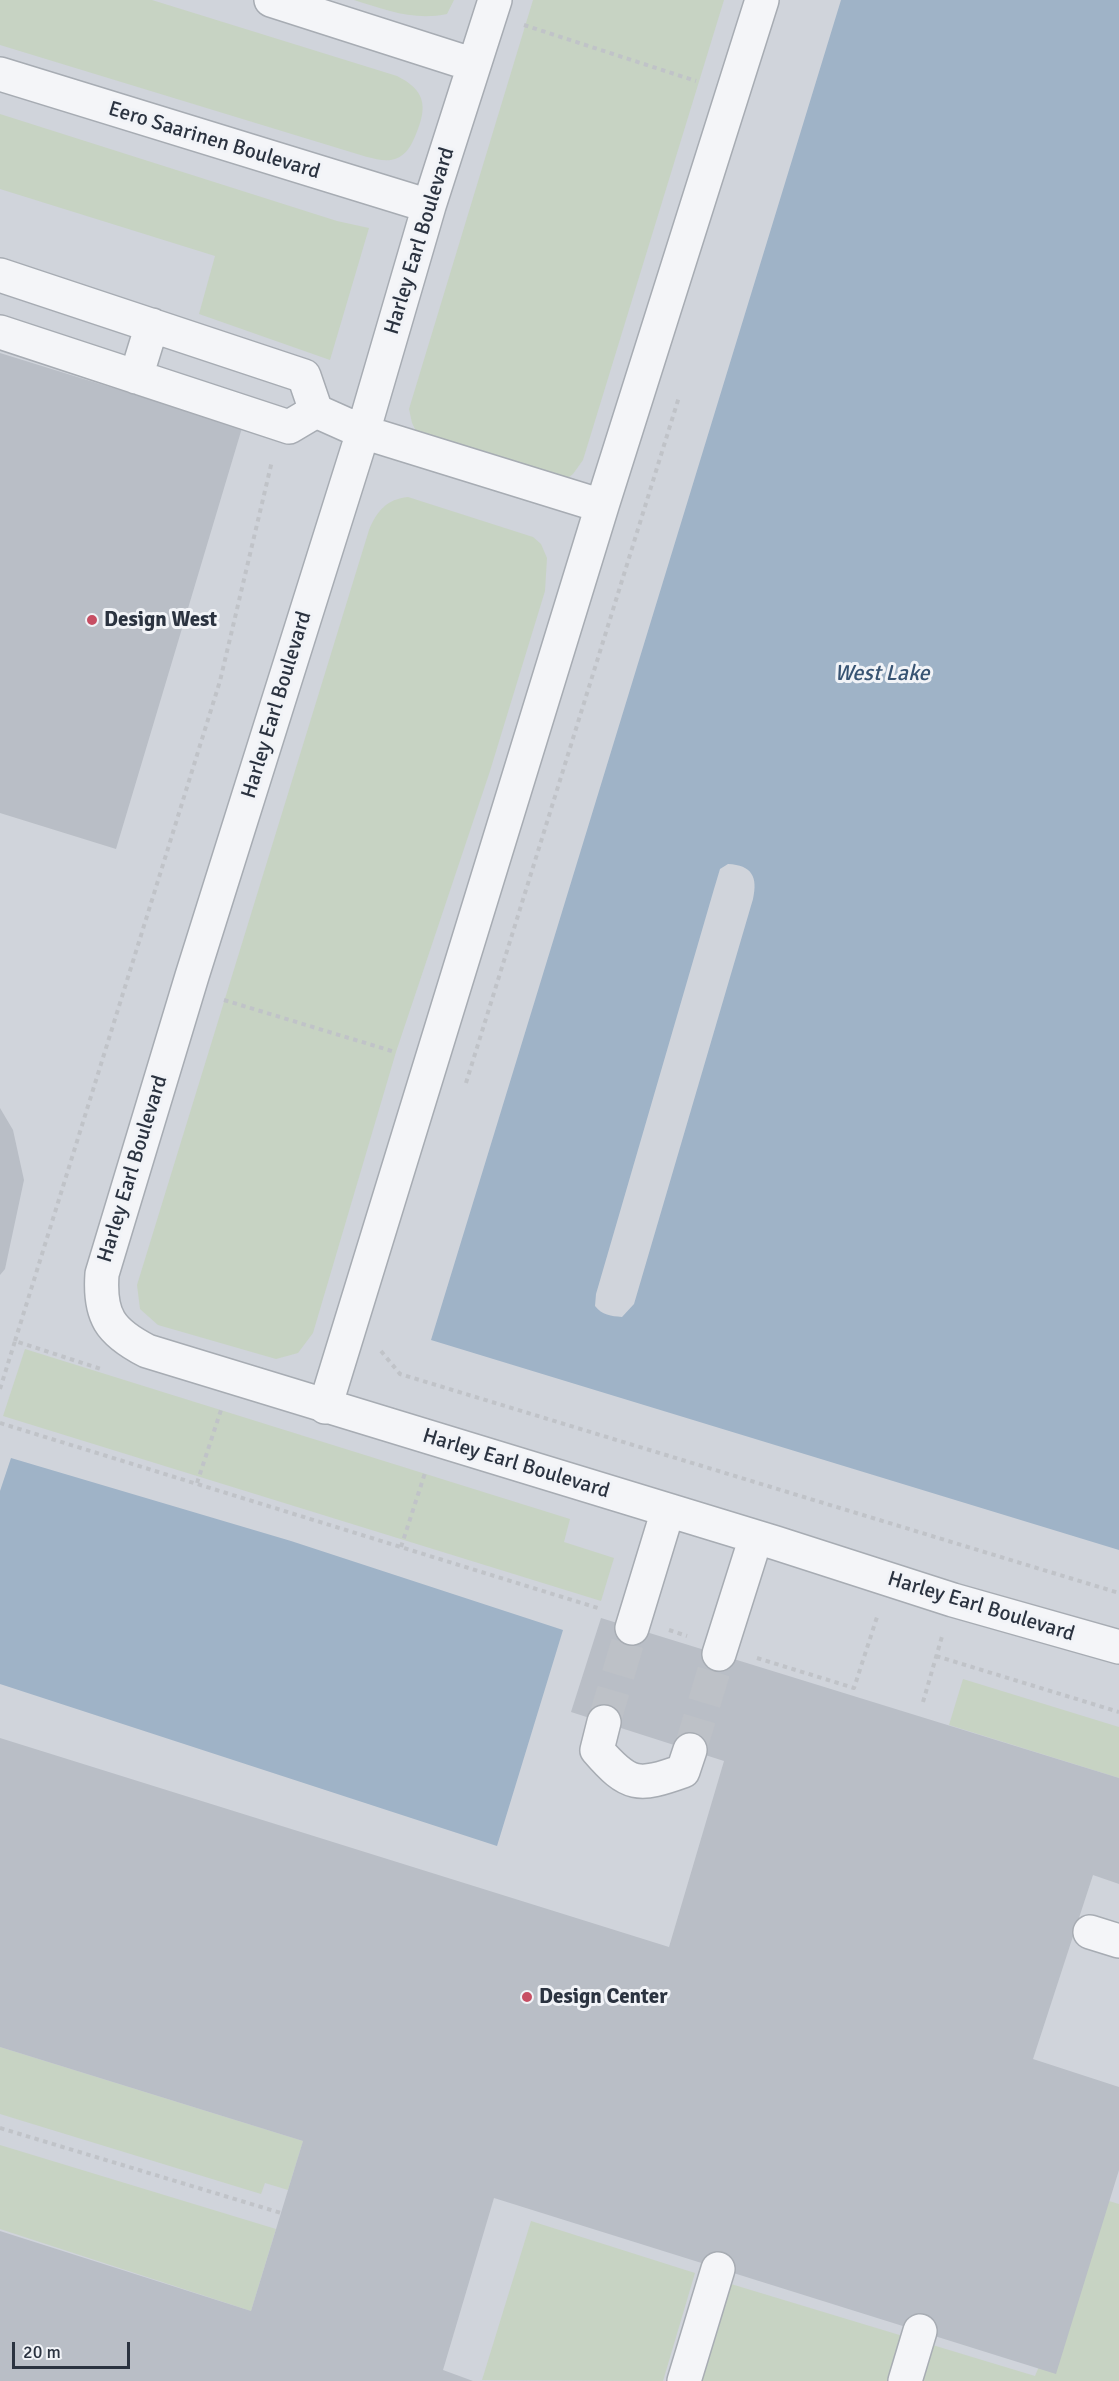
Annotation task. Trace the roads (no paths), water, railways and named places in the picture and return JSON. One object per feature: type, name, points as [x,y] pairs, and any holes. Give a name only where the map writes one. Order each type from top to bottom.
[{"type":"lane","points":[[271,0],[474,64]]},
{"type":"lane","name":"Harley Earl Boulevard","points":[[495,0],[429,206],[363,432],[102,1274],[100,1299],[109,1323],[126,1340],[147,1351],[756,1537],[953,1600],[1119,1647]]},
{"type":"lane","points":[[325,1407],[602,506],[762,0]]},
{"type":"lane","name":"Eero Saarinen Boulevard","points":[[0,74],[429,206]]},
{"type":"lane","points":[[0,275],[304,376],[316,411],[363,432],[602,506]]},
{"type":"lane","points":[[136,376],[152,325]]},
{"type":"lane","points":[[0,332],[290,427],[316,411]]},
{"type":"lane","points":[[634,1624],[668,1510]]},
{"type":"lane","points":[[720,1650],[756,1537]]},
{"type":"lane","points":[[604,1722],[597,1750],[614,1770],[632,1782],[658,1780],[683,1771],[690,1750]]},
{"type":"lane","points":[[684,2381],[718,2269]]},
{"type":"lane","points":[[905,2381],[920,2331]]},
{"type":"water","name":"West Lake","points":[[841,0],[1119,0],[1119,1550],[431,1340]],"holes":[[[728,864],[748,870],[754,879],[753,899],[634,1304],[622,1317],[607,1314],[595,1306],[596,1294],[720,869]]]},
{"type":"water","points":[[11,1458],[291,1541],[563,1630],[497,1846],[0,1684],[0,1491]]},
{"type":"tunnel","points":[[604,1722],[632,1628]]},
{"type":"tunnel","points":[[690,1750],[719,1654]]},
{"type":"place","name":"Design West","points":[[92,620]]},
{"type":"place","name":"Design Center","points":[[527,1997]]}]
